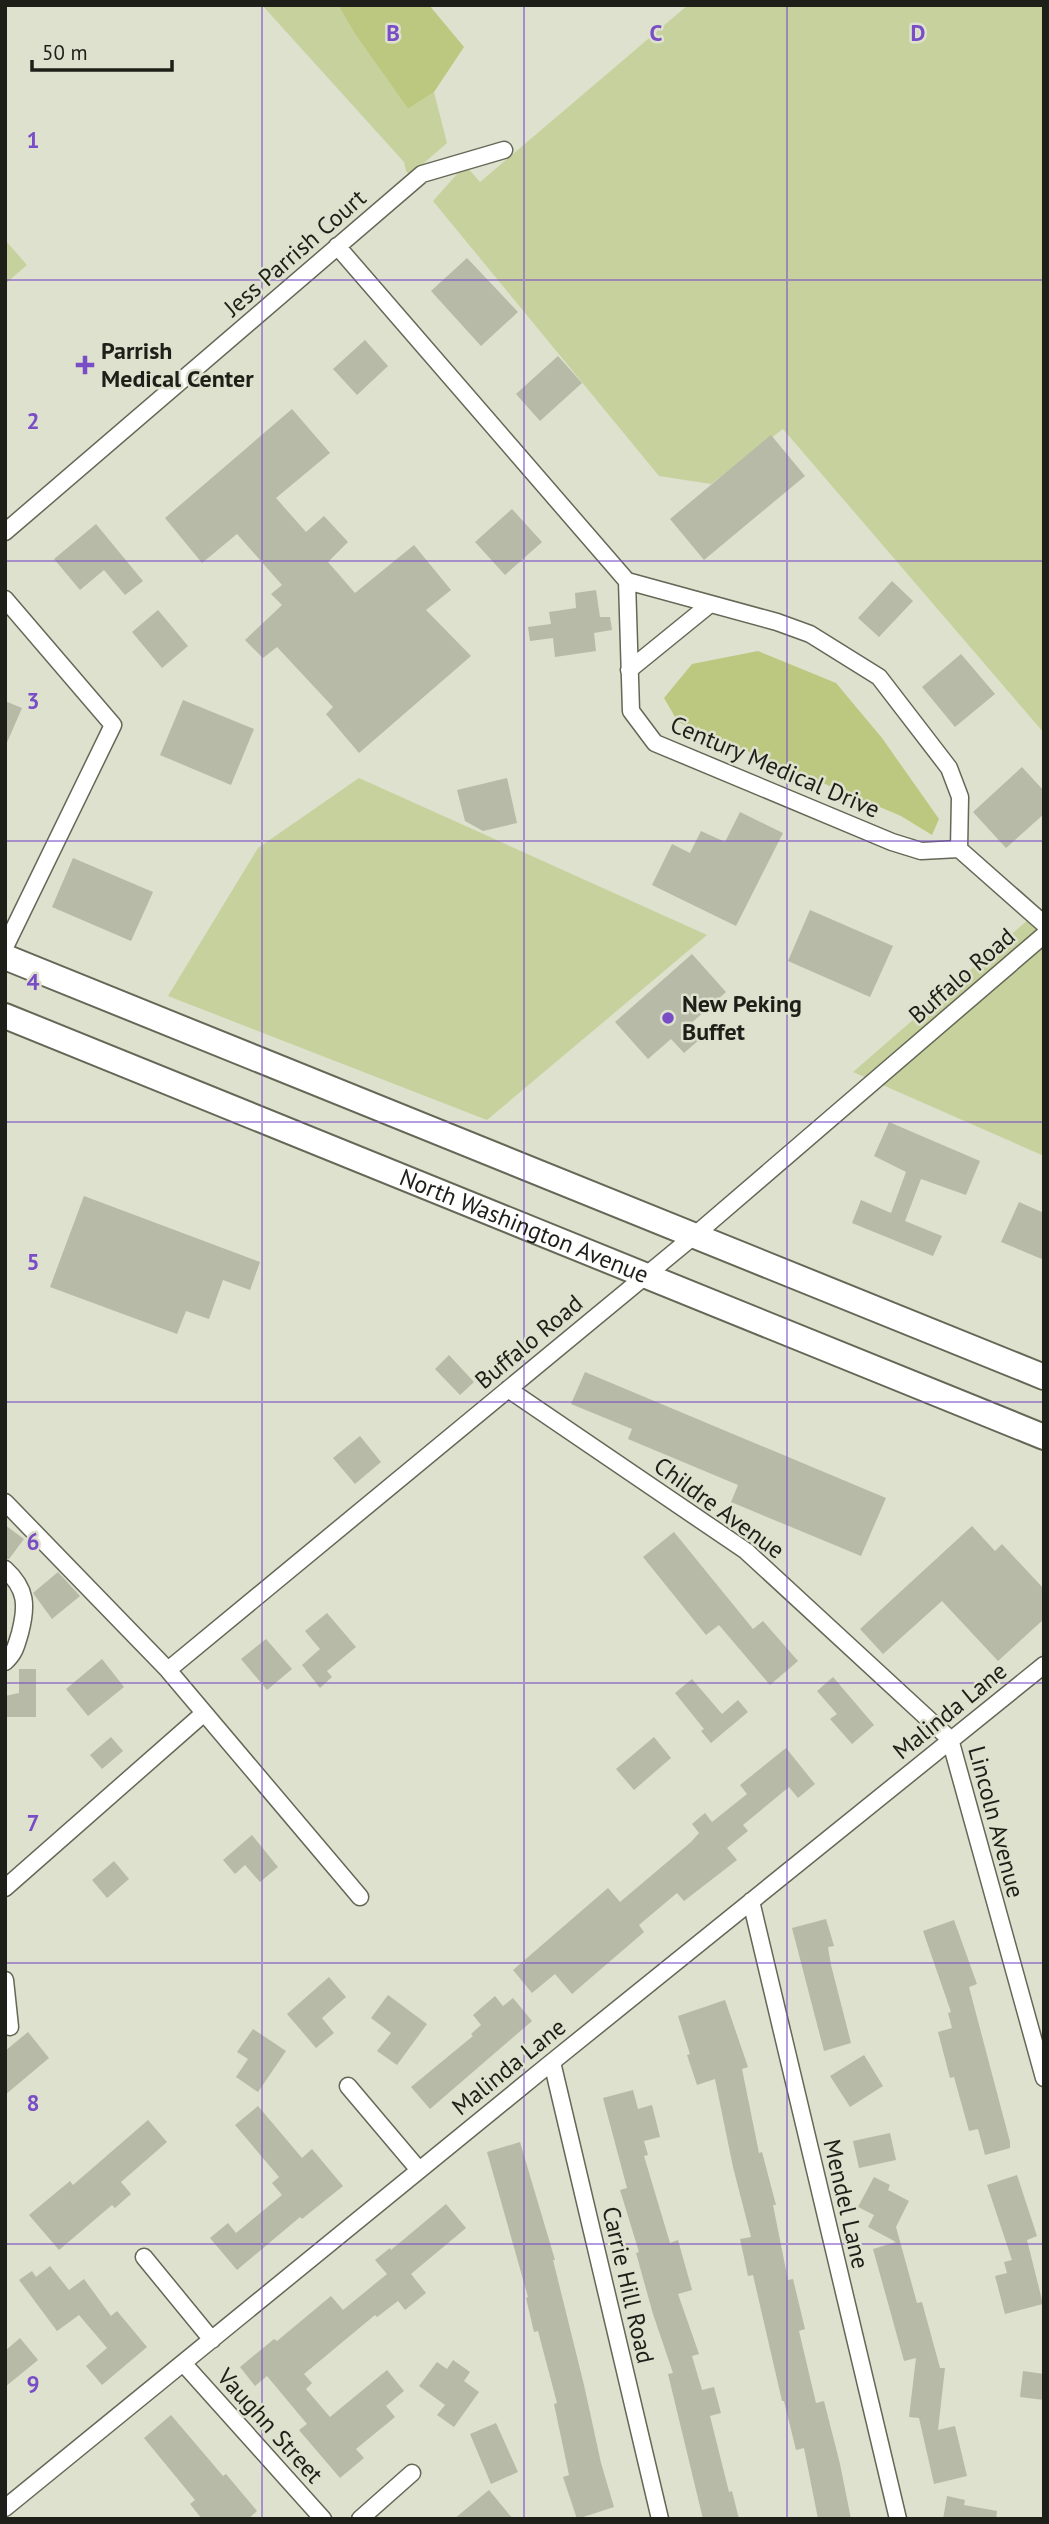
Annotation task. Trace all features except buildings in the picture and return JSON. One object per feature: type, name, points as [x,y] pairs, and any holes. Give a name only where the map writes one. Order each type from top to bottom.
[{"type":"main road","points":[[5,957],[1044,1377]]},
{"type":"main road","name":"North Washington Avenue","points":[[5,1016],[1044,1437]]},
{"type":"street","name":"Jess Parrish Court","points":[[5,532],[422,174],[504,150]]},
{"type":"street","points":[[337,246],[627,581],[810,634],[879,677],[949,768],[960,797],[960,849],[1044,924]]},
{"type":"street","name":"Century Medical Drive","points":[[627,581],[631,710],[655,743],[892,842],[921,851],[960,849]]},
{"type":"street","points":[[5,599],[113,725],[5,947]]},
{"type":"street","points":[[629,670],[709,605]]},
{"type":"street","name":"Buffalo Road","points":[[168,1670],[695,1236],[1044,935]]},
{"type":"street","name":"Childre Avenue","points":[[508,1389],[746,1551],[950,1740]]},
{"type":"street","points":[[5,1502],[168,1670],[360,1897]]},
{"type":"street","points":[[5,1569],[17,1579],[26,1610],[14,1654],[5,1662]]},
{"type":"street","name":"Malinda Lane","points":[[5,2508],[751,1900],[1044,1665]]},
{"type":"street","points":[[5,1888],[203,1714]]},
{"type":"street","name":"Lincoln Avenue","points":[[950,1740],[1044,2078]]},
{"type":"street","name":"Mendel Lane","points":[[751,1900],[898,2519]]},
{"type":"street","points":[[5,1980],[10,2026]]},
{"type":"street","name":"Carrie Hill Road","points":[[552,2062],[660,2519]]},
{"type":"street","points":[[348,2086],[419,2170]]},
{"type":"street","points":[[144,2257],[212,2340]]},
{"type":"street","name":"Vaughn Street","points":[[183,2363],[323,2519]]},
{"type":"street","points":[[360,2519],[412,2473]]},
{"type":"shaded area","points":[[262,5],[338,5],[408,109],[434,92],[447,143],[410,175],[404,162]]},
{"type":"shaded area","points":[[338,5],[429,5],[464,47],[434,92],[408,109]]},
{"type":"shaded area","points":[[688,5],[1044,5],[1044,733],[783,429],[711,484],[659,476],[433,201],[465,165],[480,182]]},
{"type":"shaded area","points":[[5,240],[27,265],[5,284]]},
{"type":"shaded area","points":[[758,651],[836,683],[882,738],[939,819],[932,835],[901,816],[678,722],[664,698],[692,664]]},
{"type":"shaded area","points":[[359,778],[707,935],[487,1120],[168,996],[258,848]]},
{"type":"shaded area","points":[[1044,906],[1044,1156],[853,1072]]},
{"type":"place","name":"Parrish Medical Center","points":[[85,365]]},
{"type":"place","name":"New Peking Buffet","points":[[668,1018]]}]
